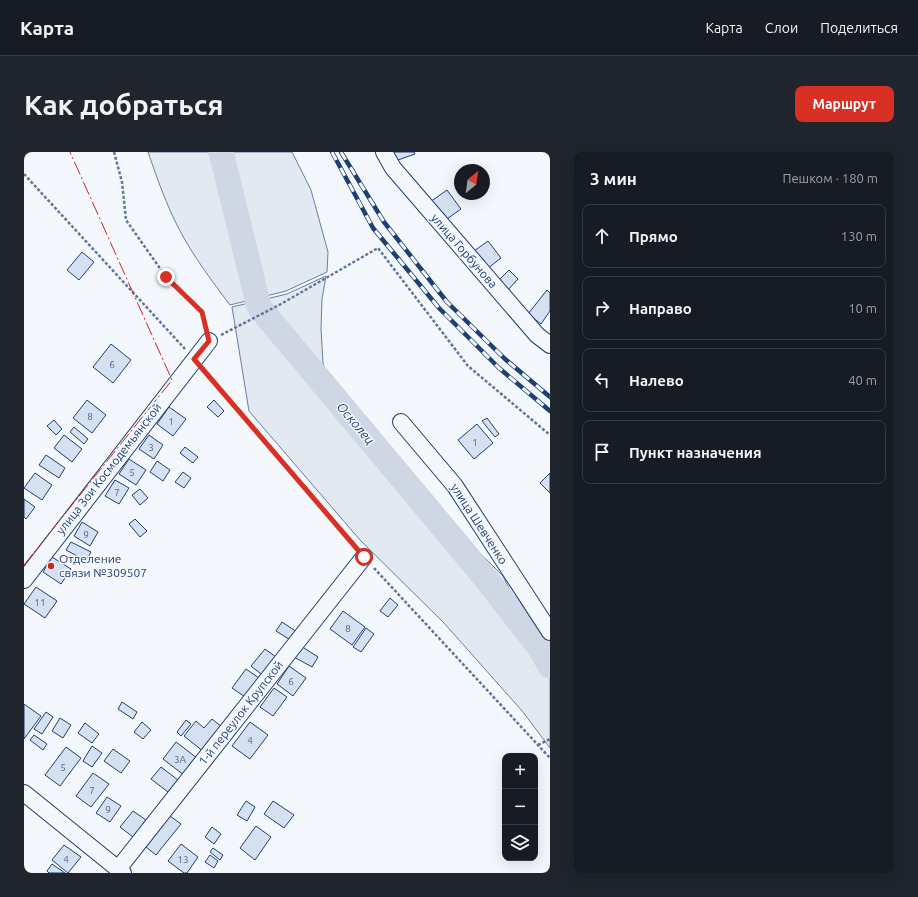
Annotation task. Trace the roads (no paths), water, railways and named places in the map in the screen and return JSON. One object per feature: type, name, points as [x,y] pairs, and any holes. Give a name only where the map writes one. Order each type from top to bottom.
[{"type":"street","name":"улица Горбунова","points":[[384,152],[398,174],[537,335],[550,345]]},
{"type":"street","name":"улица Зои Космодемьянской","points":[[24,580],[209,341]]},
{"type":"street","name":"улица Шевченко","points":[[401,422],[455,486],[550,632]]},
{"type":"street","name":"1-й переулок Крупской","points":[[121,871],[364,557]]},
{"type":"street","points":[[24,793],[121,871]]},
{"type":"waterway","name":"Осколец","points":[[221,152],[259,307],[483,575],[540,648],[550,666]]},
{"type":"railway","points":[[332,152],[373,228],[439,308],[499,368],[550,411]]},
{"type":"railway","points":[[341,152],[384,222],[447,302],[505,359],[550,397]]},
{"type":"place","name":"Отделение связи №309507","points":[[51,566]]}]
